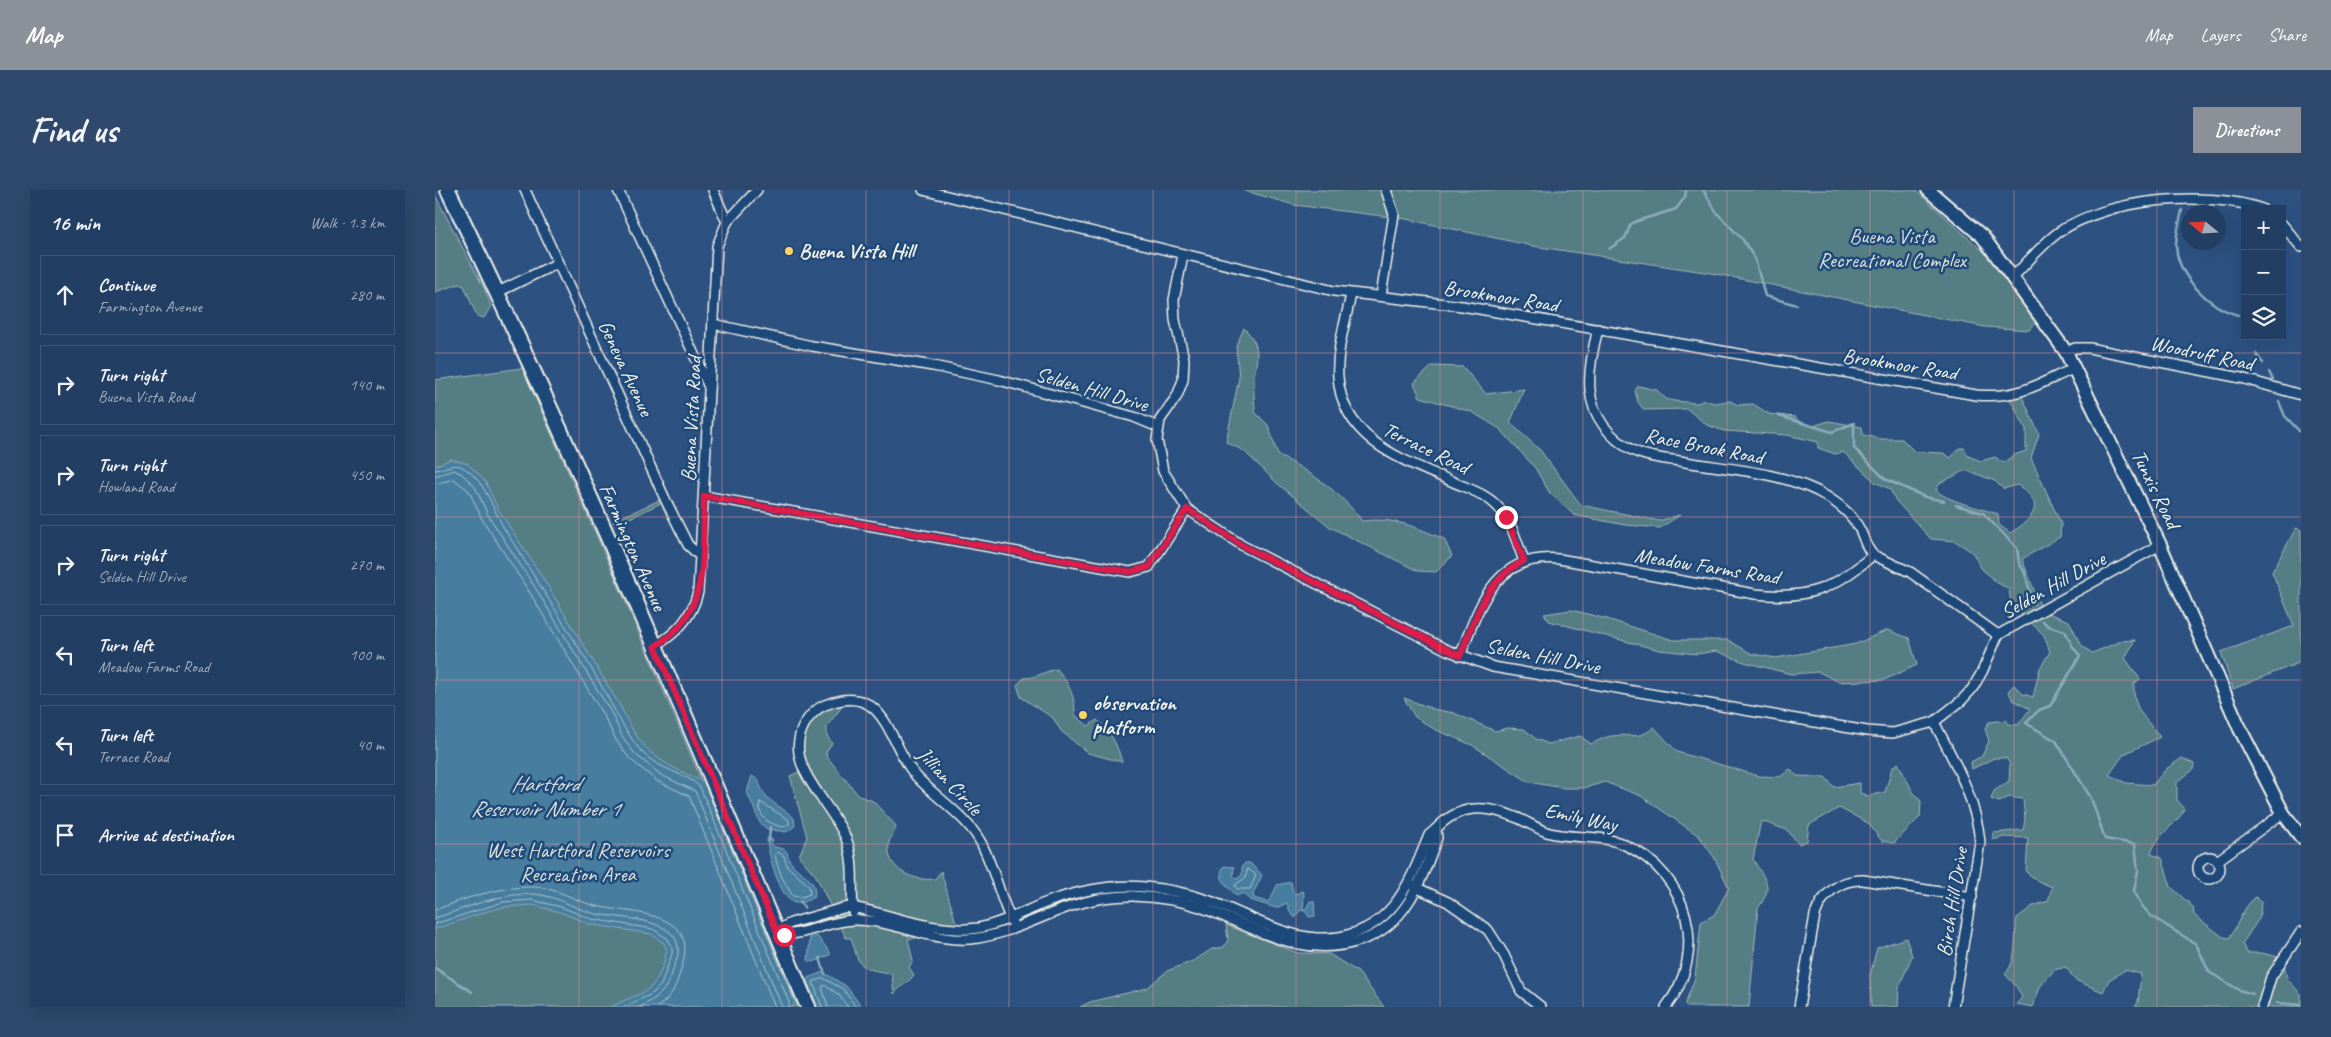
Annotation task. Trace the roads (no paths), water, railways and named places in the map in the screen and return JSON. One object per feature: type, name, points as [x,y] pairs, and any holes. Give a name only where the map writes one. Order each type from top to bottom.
[{"type":"main road","name":"Farmington Avenue","points":[[448,190],[498,292],[655,646],[808,1007]]},
{"type":"street","name":"Geneva Avenue","points":[[525,190],[666,501],[688,545],[701,557]]},
{"type":"street","points":[[618,190],[710,389]]},
{"type":"street","points":[[713,190],[727,222]]},
{"type":"street","name":"Buena Vista Road","points":[[655,646],[677,632],[691,611],[699,585],[715,262],[722,232],[727,222],[757,190]]},
{"type":"street","name":"Brookmoor Road","points":[[923,190],[1183,255],[1351,294],[1462,306],[1994,396],[2020,392],[2075,368]]},
{"type":"street","points":[[1381,296],[1394,214],[1386,190]]},
{"type":"street","name":"Tunxis Road","points":[[1928,190],[1983,237],[2066,352],[2160,545],[2240,729],[2283,813],[2301,837]]},
{"type":"street","points":[[2013,277],[2060,232],[2092,215],[2163,196],[2199,195],[2236,200],[2250,205]]},
{"type":"street","points":[[2286,229],[2301,247]]},
{"type":"street","points":[[1158,427],[1180,391],[1183,380],[1184,359],[1176,326],[1174,300],[1183,255]]},
{"type":"street","points":[[498,292],[558,263]]},
{"type":"street","name":"Terrace Road","points":[[1351,294],[1337,362],[1340,392],[1350,417],[1362,433],[1380,448],[1491,500],[1506,517],[1524,561]]},
{"type":"street","name":"Selden Hill Drive","points":[[713,324],[812,346],[999,380],[1134,417],[1158,427],[1158,448],[1161,466],[1187,509],[1243,546],[1460,656],[1507,670],[1867,731],[1893,733],[1934,722],[1961,701],[1972,689],[1982,672],[1998,635],[2160,545]]},
{"type":"street","name":"Race Brook Road","points":[[1598,329],[1590,373],[1591,397],[1601,422],[1622,444],[1648,455],[1786,480],[1813,490],[1834,502],[1847,513],[1861,530],[1867,548],[1873,555]]},
{"type":"street","name":"Woodruff Road","points":[[2066,352],[2075,348],[2089,348],[2241,378],[2301,395]]},
{"type":"street","points":[[704,496],[1130,572],[1149,567],[1187,509]]},
{"type":"street","points":[[1873,555],[1910,572],[1998,635]]},
{"type":"street","name":"Meadow Farms Road","points":[[1460,656],[1489,590],[1507,571],[1524,561],[1539,558],[1559,559],[1755,594],[1783,596],[1810,593],[1833,586],[1853,573],[1873,555]]},
{"type":"street","name":"Jillian Circle","points":[[853,920],[852,869],[848,842],[836,818],[805,774],[799,756],[799,741],[810,716],[819,708],[839,700],[860,702],[875,709],[889,726],[902,756],[915,774],[958,814],[980,840],[1013,922]]},
{"type":"street","name":"Birch Hill Drive","points":[[1934,722],[1965,782],[1977,818],[1980,842],[1953,1007]]},
{"type":"street","name":"Emily Way","points":[[1013,922],[1067,896],[1092,890],[1143,887],[1181,892],[1209,900],[1302,936],[1333,938],[1351,934],[1373,925],[1397,903],[1409,884],[1429,835],[1435,829],[1458,813],[1478,807],[1515,817],[1549,833],[1624,844],[1650,860],[1669,881],[1683,905],[1691,940],[1688,966],[1682,983],[1679,991],[1666,1007]]},
{"type":"street","points":[[2217,861],[2283,813]]},
{"type":"street","points":[[778,934],[783,927],[791,923],[852,907],[939,928],[959,930],[1013,922],[1088,899],[1108,896],[1155,897],[1199,907],[1291,944],[1323,948],[1356,942],[1377,934],[1403,910],[1418,888],[1437,838],[1435,829]]},
{"type":"street","points":[[1799,1007],[1815,915],[1821,902],[1835,888],[1853,880],[1867,880],[1972,897]]},
{"type":"street","points":[[1409,884],[1448,902],[1488,930],[1504,955],[1521,991],[1541,1007]]},
{"type":"street","points":[[778,934],[791,934],[828,923],[853,920],[870,921],[927,936],[958,939],[977,938],[1013,922]]},
{"type":"street","points":[[2262,1007],[2271,977],[2301,932]]},
{"type":"water","name":"Hartford Reservoir Number 1","points":[[451,459],[468,464],[485,481],[498,509],[546,583],[637,736],[653,754],[705,785],[795,1003],[792,1007],[611,1007],[644,992],[655,982],[664,962],[666,950],[664,943],[651,934],[589,924],[560,912],[532,905],[504,907],[435,929],[435,466]]},
{"type":"water","points":[[752,776],[758,780],[764,794],[768,798],[794,818],[795,826],[786,832],[767,829],[760,823],[747,792]]},
{"type":"water","points":[[767,838],[773,840],[771,843],[774,847],[784,849],[792,864],[812,882],[815,891],[814,897],[795,903],[789,900],[775,874]]},
{"type":"water","points":[[1245,863],[1250,863],[1262,875],[1253,894],[1254,898],[1267,902],[1272,897],[1277,885],[1291,882],[1293,892],[1297,894],[1301,891],[1304,892],[1303,909],[1306,909],[1310,901],[1314,902],[1315,916],[1309,917],[1305,911],[1300,910],[1295,918],[1290,912],[1287,903],[1276,908],[1250,900],[1242,893],[1237,896],[1227,887],[1222,879],[1222,870],[1224,866],[1234,867],[1233,875],[1237,879],[1242,875],[1242,867]]},
{"type":"water","points":[[817,936],[830,952],[830,955],[813,962],[808,960],[810,938]]},
{"type":"water","points":[[823,972],[846,986],[862,1007],[818,1007],[807,981],[808,978]]},
{"type":"waterway","points":[[1609,249],[1625,238],[1631,224],[1676,209],[1685,197],[1686,190]]},
{"type":"waterway","points":[[1703,190],[1717,213],[1743,240],[1755,259],[1765,296],[1797,305]]},
{"type":"waterway","points":[[2181,214],[2176,245],[2182,268],[2206,298],[2227,311],[2238,315]]},
{"type":"waterway","points":[[2256,354],[2263,363]]},
{"type":"waterway","points":[[2269,372],[2273,380]]},
{"type":"waterway","points":[[2279,402],[2285,416],[2301,433]]},
{"type":"waterway","points":[[1779,416],[1832,432],[1854,423],[1854,448],[1885,479],[1925,497],[1944,501]]},
{"type":"waterway","points":[[1956,505],[1983,513],[2017,548],[2019,563],[2024,571],[2034,604]]},
{"type":"waterway","points":[[2043,621],[2048,626],[2065,631],[2080,656],[2050,706],[2039,710],[2026,723],[2056,741],[2091,798],[2105,839],[2135,844],[2138,871],[2134,891],[2142,906],[2151,916],[2196,944],[2209,972],[2239,990],[2253,994]]},
{"type":"waterway","points":[[769,841],[770,827]]},
{"type":"waterway","points":[[800,901],[804,908]]},
{"type":"waterway","points":[[820,958],[825,974]]},
{"type":"waterway","points":[[435,968],[472,992]]},
{"type":"waterway","points":[[2277,1003],[2301,1005]]},
{"type":"place","name":"Buena Vista Hill","points":[[789,251]]},
{"type":"place","name":"observation platform","points":[[1083,715]]},
{"type":"park label","name":"Buena Vista Recreational Complex","points":[[1892,248]]},
{"type":"park label","name":"West Hartford Reservoirs Recreation Area","points":[[578,862]]}]
